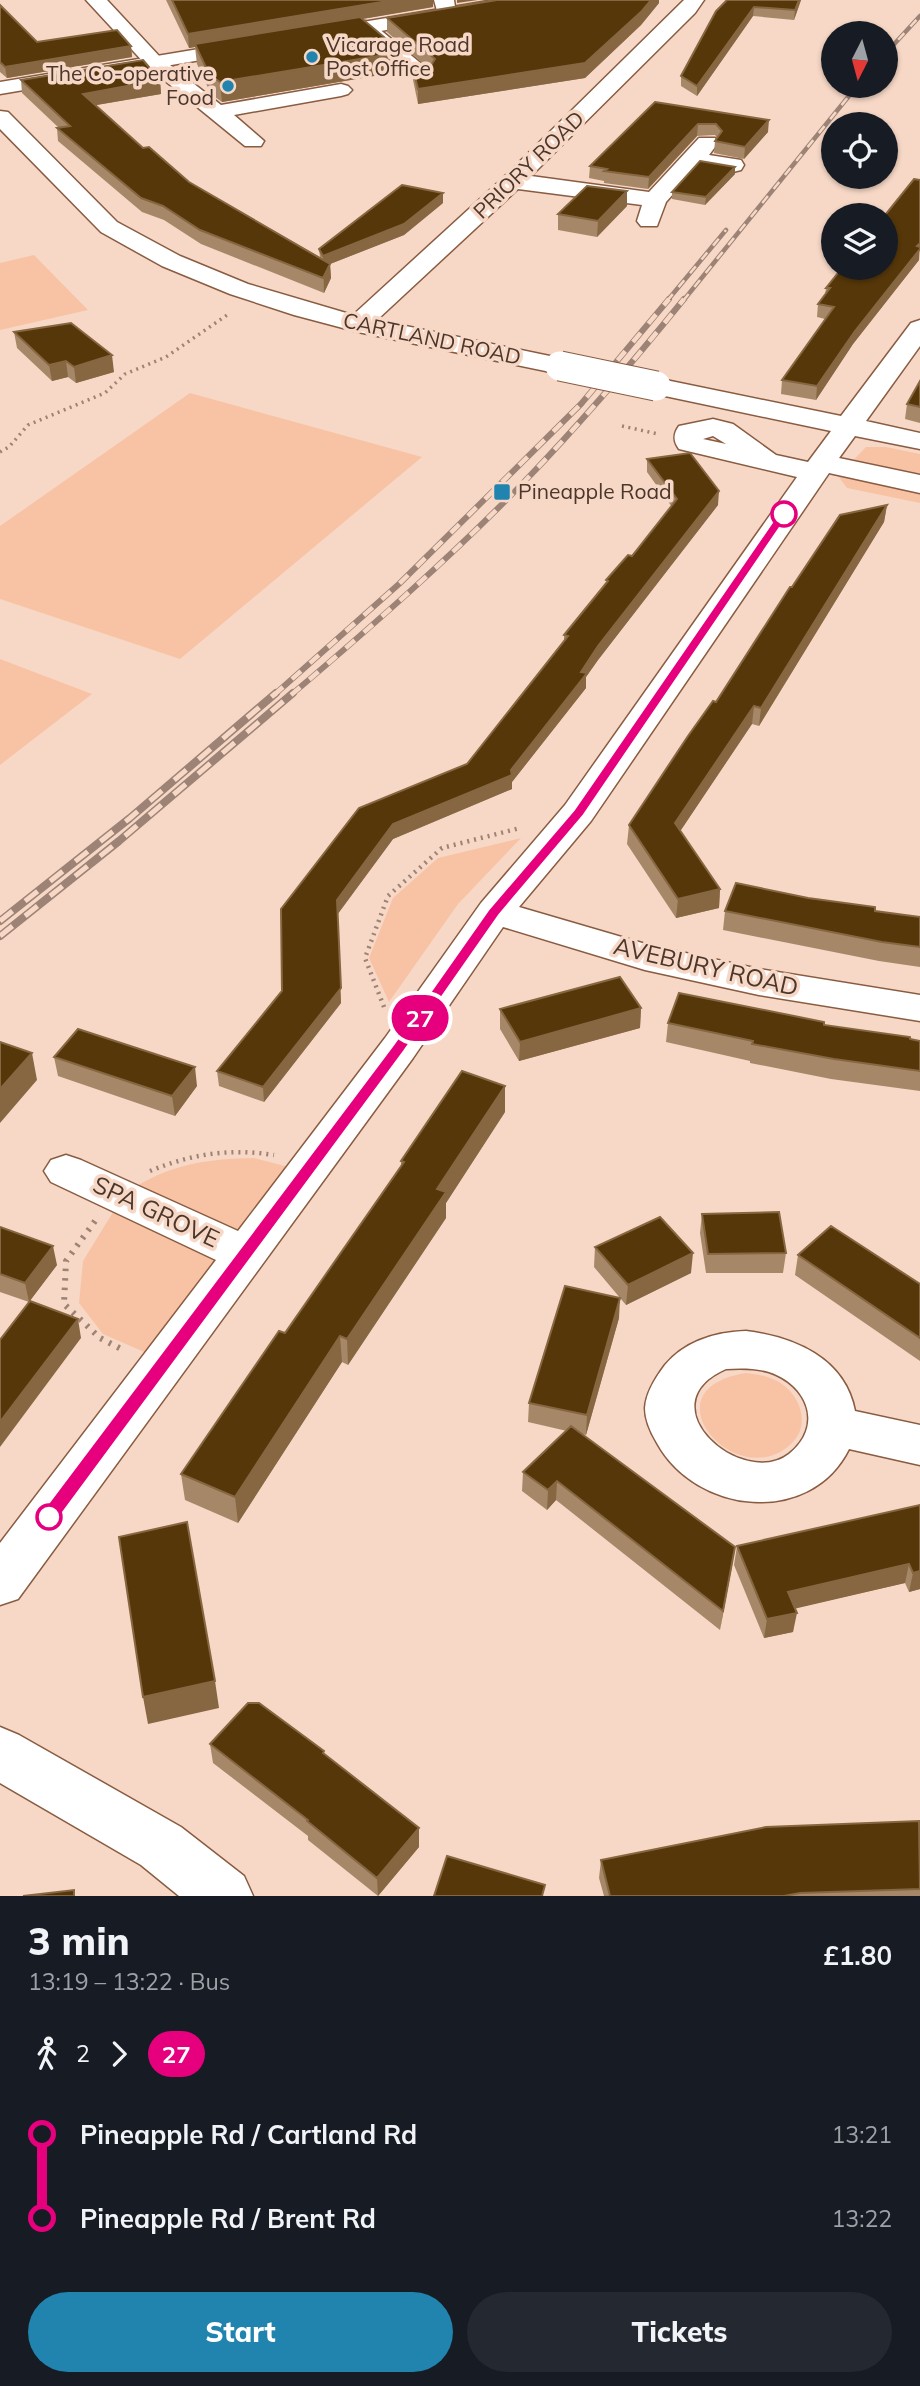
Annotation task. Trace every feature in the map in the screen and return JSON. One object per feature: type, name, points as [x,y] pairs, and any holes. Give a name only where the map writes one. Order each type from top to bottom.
[{"type":"street","points":[[96,0],[154,62],[253,141]]},
{"type":"street","points":[[298,38],[365,27],[445,7],[529,0]]},
{"type":"street","name":"PRIORY ROAD","points":[[358,324],[513,181],[688,9],[694,0]]},
{"type":"street","points":[[365,27],[423,75]]},
{"type":"street","points":[[0,88],[271,43]]},
{"type":"street","points":[[216,112],[340,96]]},
{"type":"street","name":"CARTLAND ROAD","points":[[0,117],[110,228],[171,261],[269,301],[358,324],[920,441]]},
{"type":"street","points":[[513,181],[652,211],[700,151],[733,165]]},
{"type":"street","points":[[0,1583],[399,1048],[494,912],[578,813],[819,467],[920,328]]},
{"type":"street","points":[[766,461],[920,484]]},
{"type":"street","name":"AVEBURY ROAD","points":[[494,912],[645,957],[760,982],[920,1008]]},
{"type":"street","name":"SPA GROVE","points":[[66,1171],[245,1254]]},
{"type":"street","points":[[834,1426],[920,1445]]},
{"type":"street","points":[[0,1754],[161,1846],[224,1896]]},
{"type":"path","points":[[0,452],[9,447],[28,425],[105,393],[125,374],[166,357],[239,306]]},
{"type":"path","points":[[399,1048],[365,958],[388,896],[442,848],[578,813]]},
{"type":"shaded area","points":[[34,255],[88,310],[0,330],[0,263]]},
{"type":"shaded area","points":[[190,393],[422,457],[180,659],[0,599],[0,526]]},
{"type":"shaded area","points":[[866,447],[886,447],[920,454],[920,503],[847,488],[838,476]]},
{"type":"shaded area","points":[[0,659],[92,694],[0,765]]},
{"type":"shaded area","points":[[521,838],[458,904],[389,1002],[369,958],[393,898],[438,858]]},
{"type":"shaded area","points":[[254,1158],[300,1170],[245,1242],[129,1191],[159,1175],[189,1165]]},
{"type":"shaded area","points":[[118,1204],[232,1257],[158,1358],[103,1334],[79,1303],[83,1261]]},
{"type":"shaded area","points":[[746,1373],[769,1378],[785,1386],[797,1401],[800,1410],[801,1428],[797,1436],[791,1444],[769,1456],[747,1457],[726,1448],[710,1434],[701,1416],[702,1398],[716,1383]]},
{"type":"building","points":[[172,0],[394,0],[188,34]]},
{"type":"building","points":[[497,0],[651,0],[585,63],[418,89],[412,65],[430,67],[435,59],[387,18]]},
{"type":"building","points":[[727,0],[799,0],[795,10],[754,7],[697,86],[681,76],[716,11]]},
{"type":"building","points":[[0,5],[37,42],[117,30],[131,46],[5,67],[0,62]]},
{"type":"building","points":[[360,17],[402,52],[220,82],[209,74],[195,44]]},
{"type":"building","points":[[143,60],[160,80],[83,94],[143,148],[149,147],[189,182],[330,264],[323,278],[200,230],[163,206],[141,198],[57,128],[70,126],[21,80]]},
{"type":"building","points":[[655,102],[769,120],[745,147],[715,141],[722,131],[716,124],[698,124],[649,177],[604,171],[607,169],[590,166]]},
{"type":"building","points":[[700,161],[735,167],[706,197],[672,192]]},
{"type":"building","points":[[914,179],[920,180],[920,243],[917,246],[920,249],[898,277],[898,203],[895,203]]},
{"type":"building","points":[[402,185],[443,193],[404,224],[323,256],[319,249]]},
{"type":"building","points":[[587,186],[627,191],[598,221],[558,214]]},
{"type":"building","points":[[832,280],[895,280],[855,331],[817,386],[782,380],[834,307],[818,304],[830,288],[826,288]]},
{"type":"building","points":[[71,323],[112,355],[74,367],[66,361],[49,365],[14,332]]},
{"type":"building","points":[[920,381],[920,407],[907,404]]},
{"type":"building","points":[[690,453],[719,491],[598,646],[581,672],[587,673],[511,770],[512,775],[393,824],[337,900],[341,988],[263,1087],[217,1071],[282,991],[281,909],[359,808],[467,764],[568,636],[564,635],[608,581],[606,580],[628,555],[632,556],[677,499],[647,459]]},
{"type":"building","points":[[887,505],[761,708],[754,706],[675,823],[720,889],[678,899],[629,825],[688,736],[713,701],[716,702],[840,515]]},
{"type":"building","points":[[736,883],[808,898],[875,907],[875,911],[920,917],[920,947],[725,911]]},
{"type":"building","points":[[620,977],[641,1008],[520,1042],[500,1009]]},
{"type":"building","points":[[679,993],[824,1022],[824,1025],[910,1037],[920,1041],[920,1071],[752,1044],[753,1041],[668,1023]]},
{"type":"building","points":[[78,1029],[195,1067],[172,1096],[54,1057]]},
{"type":"building","points":[[0,1042],[32,1053],[0,1089]]},
{"type":"building","points":[[462,1071],[505,1086],[437,1189],[446,1192],[347,1339],[340,1336],[235,1497],[181,1474],[279,1331],[285,1333],[404,1162],[401,1161]]},
{"type":"building","points":[[779,1212],[786,1253],[708,1254],[702,1214]]},
{"type":"building","points":[[660,1217],[693,1253],[628,1285],[595,1247]]},
{"type":"building","points":[[831,1226],[920,1284],[920,1338],[798,1255]]},
{"type":"building","points":[[0,1227],[53,1246],[25,1283],[0,1274]]},
{"type":"building","points":[[565,1286],[620,1298],[587,1415],[529,1403]]},
{"type":"building","points":[[30,1301],[78,1319],[0,1422],[0,1340]]},
{"type":"building","points":[[571,1426],[735,1547],[723,1611],[557,1481],[548,1490],[523,1472]]},
{"type":"building","points":[[920,1505],[920,1571],[913,1573],[909,1564],[788,1592],[797,1613],[767,1619],[737,1546]]},
{"type":"building","points":[[187,1522],[215,1681],[143,1697],[119,1537]]},
{"type":"building","points":[[248,1703],[259,1703],[324,1751],[323,1753],[419,1828],[377,1878],[210,1744]]},
{"type":"building","points":[[919,1821],[920,1889],[800,1893],[784,1896],[610,1896],[601,1860],[766,1827]]},
{"type":"building","points":[[447,1856],[545,1885],[542,1896],[434,1896]]},
{"type":"building","points":[[74,1890],[74,1896],[23,1896]]},
{"type":"railway","points":[[898,40],[920,16]]},
{"type":"railway","points":[[683,301],[847,98]]},
{"type":"railway","points":[[667,301],[726,230]]},
{"type":"railway","points":[[274,695],[399,584],[581,404],[669,299]]},
{"type":"railway","points":[[291,695],[410,592],[523,483],[606,393],[684,299]]},
{"type":"railway","points":[[0,921],[130,818],[276,693]]},
{"type":"railway","points":[[0,936],[119,841],[293,693]]},
{"type":"bus line","name":"27","points":[[49,1517],[399,1048],[494,912],[578,813],[784,514]]},
{"type":"place","name":"Vicarage Road Post Office","points":[[312,57]]},
{"type":"place","name":"The Co-operative Food","points":[[228,86]]},
{"type":"place","name":"Pineapple Road","points":[[502,492]]}]
